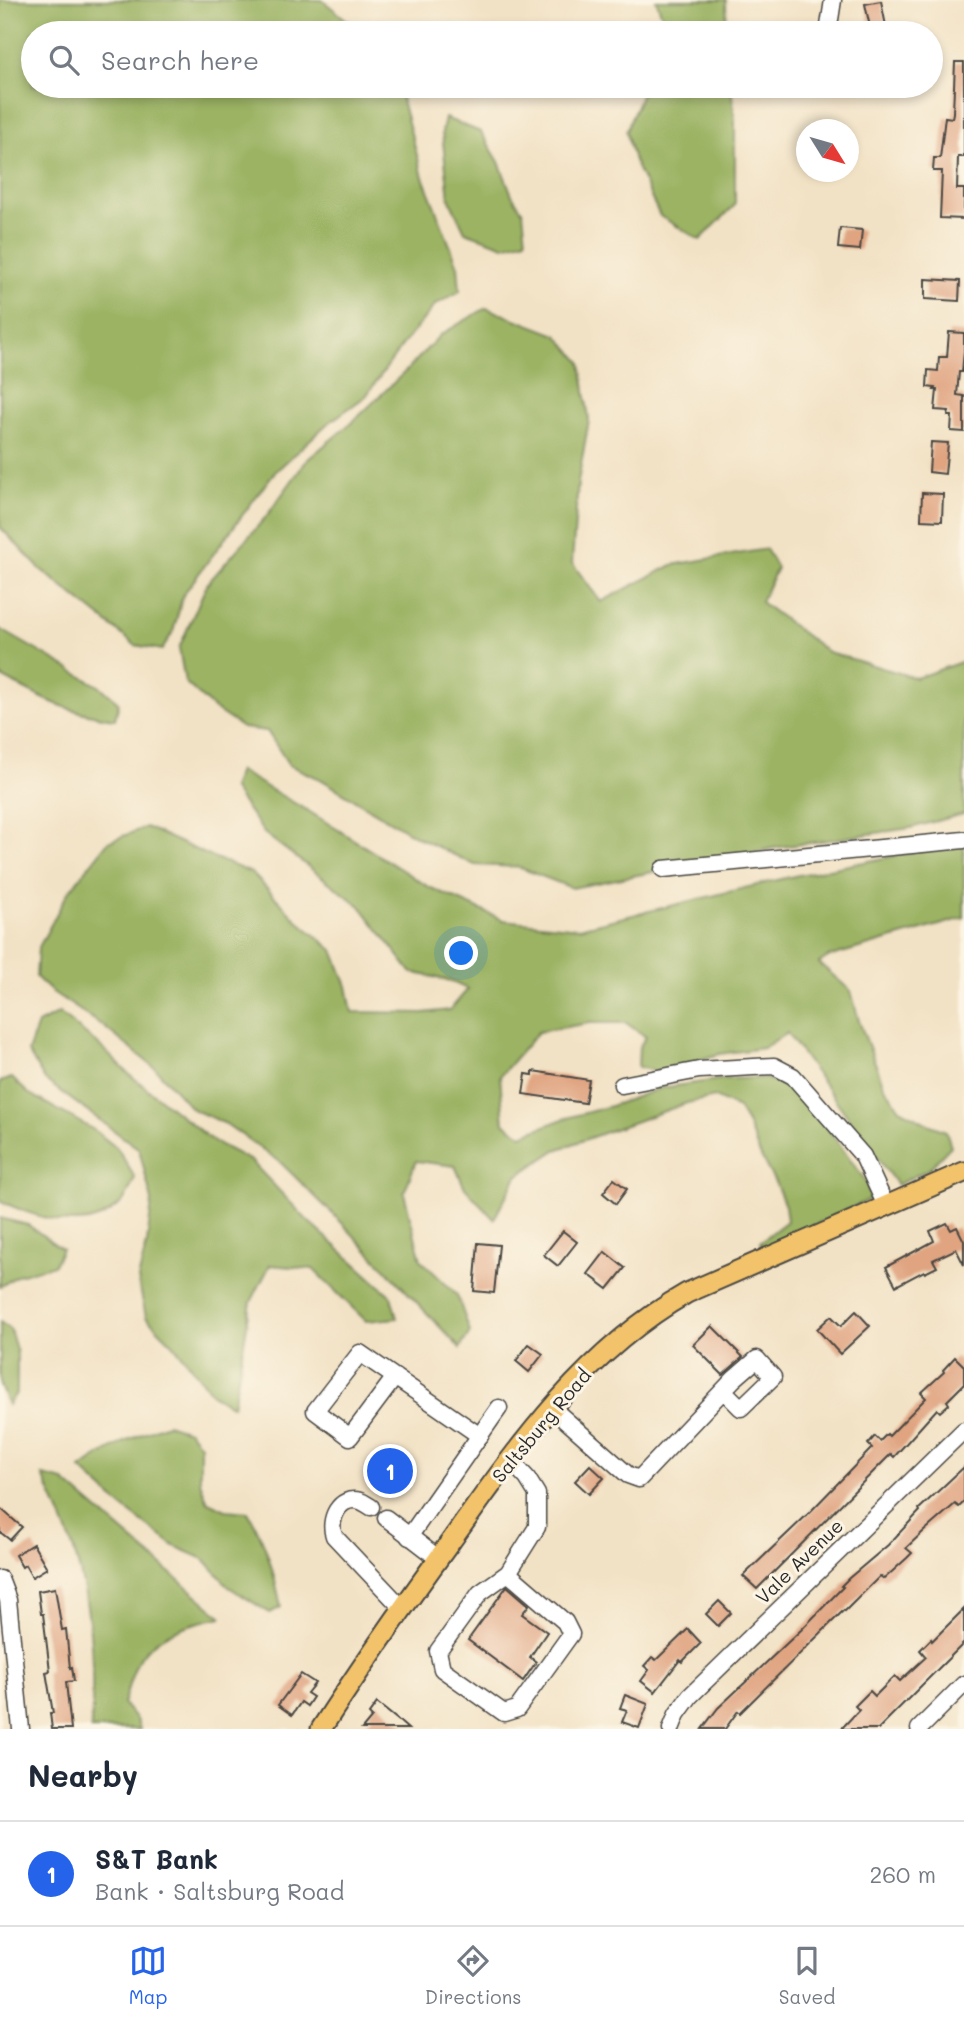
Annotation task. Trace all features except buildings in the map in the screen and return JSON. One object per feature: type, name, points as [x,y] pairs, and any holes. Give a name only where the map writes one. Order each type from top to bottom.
[{"type":"main road","name":"Saltsburg Road","points":[[321,1729],[438,1558],[511,1461],[552,1408],[597,1359],[626,1333],[687,1293],[964,1172]]},
{"type":"street","points":[[831,21],[833,0]]},
{"type":"street","points":[[663,869],[964,840]]},
{"type":"street","points":[[622,1085],[699,1070],[774,1066],[785,1071],[793,1076],[863,1156],[886,1206]]},
{"type":"street","points":[[395,1377],[350,1437],[315,1411],[360,1353],[395,1377],[480,1436]]},
{"type":"street","points":[[552,1408],[628,1475],[639,1479],[724,1391]]},
{"type":"street","points":[[409,1537],[499,1408]]},
{"type":"street","name":"Vale Avenue","points":[[671,1729],[677,1714],[690,1696],[964,1430]]},
{"type":"street","points":[[508,1573],[565,1622],[572,1634],[517,1709],[504,1713],[442,1669],[439,1651],[480,1593],[508,1573],[537,1527],[537,1494],[511,1461]]},
{"type":"street","points":[[371,1507],[359,1500],[340,1506],[333,1516],[331,1529],[334,1536],[402,1609]]},
{"type":"street","points":[[386,1518],[438,1558]]},
{"type":"street","points":[[0,1579],[8,1600],[21,1729]]},
{"type":"street","points":[[919,1729],[964,1684]]},
{"type":"green space","points":[[0,0],[322,0],[348,21],[21,21],[21,98],[401,98],[423,177],[458,266],[460,291],[435,305],[366,396],[327,424],[273,474],[183,595],[173,632],[162,650],[135,645],[39,568],[0,527]]},
{"type":"green space","points":[[656,0],[726,0],[727,21],[662,21]]},
{"type":"green space","points":[[640,98],[732,98],[735,205],[700,240],[660,216],[634,161],[626,131]]},
{"type":"green space","points":[[445,118],[481,132],[523,212],[526,240],[504,246],[465,232],[449,198],[442,132]]},
{"type":"green space","points":[[486,308],[557,335],[581,362],[589,420],[578,482],[572,563],[601,602],[672,565],[766,549],[777,568],[761,602],[828,652],[916,678],[964,661],[964,814],[910,828],[774,848],[572,888],[518,867],[475,865],[415,836],[322,780],[289,765],[267,731],[243,728],[213,708],[185,682],[179,648],[207,584],[265,518],[307,460],[358,417],[440,335]]},
{"type":"green space","points":[[0,629],[102,688],[119,703],[115,719],[83,713],[55,703],[0,676]]},
{"type":"green space","points":[[239,771],[429,887],[503,920],[579,928],[794,876],[964,842],[964,918],[828,957],[819,963],[851,991],[859,1021],[884,1086],[900,1109],[946,1131],[951,1146],[929,1169],[897,1185],[787,1033],[763,1048],[719,1054],[658,1072],[638,1067],[639,1047],[646,1037],[626,1023],[589,1023],[538,1032],[500,1076],[504,1123],[522,1135],[661,1088],[724,1079],[764,1078],[801,1092],[865,1180],[871,1199],[763,1249],[760,1242],[787,1221],[785,1206],[738,1108],[715,1097],[687,1103],[556,1150],[517,1176],[494,1219],[465,1188],[455,1166],[416,1161],[404,1193],[421,1260],[457,1295],[470,1332],[460,1348],[340,1221],[279,1161],[226,1124],[192,1109],[156,1069],[36,977],[38,949],[67,894],[108,842],[146,827],[252,873],[298,921],[333,950],[347,986],[352,1012],[423,1013],[450,1010],[468,989],[447,980],[411,972],[360,906],[264,833],[232,788]]},
{"type":"green space","points":[[59,1013],[100,1046],[130,1075],[213,1141],[251,1161],[307,1220],[391,1296],[397,1318],[366,1321],[313,1269],[270,1265],[251,1302],[233,1406],[213,1395],[173,1344],[146,1317],[138,1279],[147,1243],[152,1201],[139,1149],[45,1080],[28,1052],[38,1024]]},
{"type":"green space","points":[[12,1078],[28,1093],[94,1130],[118,1149],[135,1178],[124,1200],[109,1213],[79,1222],[63,1221],[0,1201],[0,1082]]},
{"type":"green space","points":[[0,1218],[28,1225],[62,1249],[54,1265],[18,1275],[0,1287]]},
{"type":"green space","points":[[0,1322],[10,1329],[17,1353],[17,1392],[8,1405],[0,1385]]},
{"type":"green space","points":[[167,1424],[189,1431],[200,1445],[200,1482],[208,1502],[226,1510],[248,1512],[269,1558],[281,1607],[270,1613],[229,1587],[204,1559],[174,1546],[121,1506],[81,1469],[111,1449]]},
{"type":"green space","points":[[43,1476],[64,1481],[222,1617],[188,1625],[166,1635],[156,1641],[140,1658],[123,1704],[140,1729],[91,1729],[92,1650],[88,1611],[77,1560]]},
{"type":"place","name":"S&T Bank","points":[[390,1471]]}]
